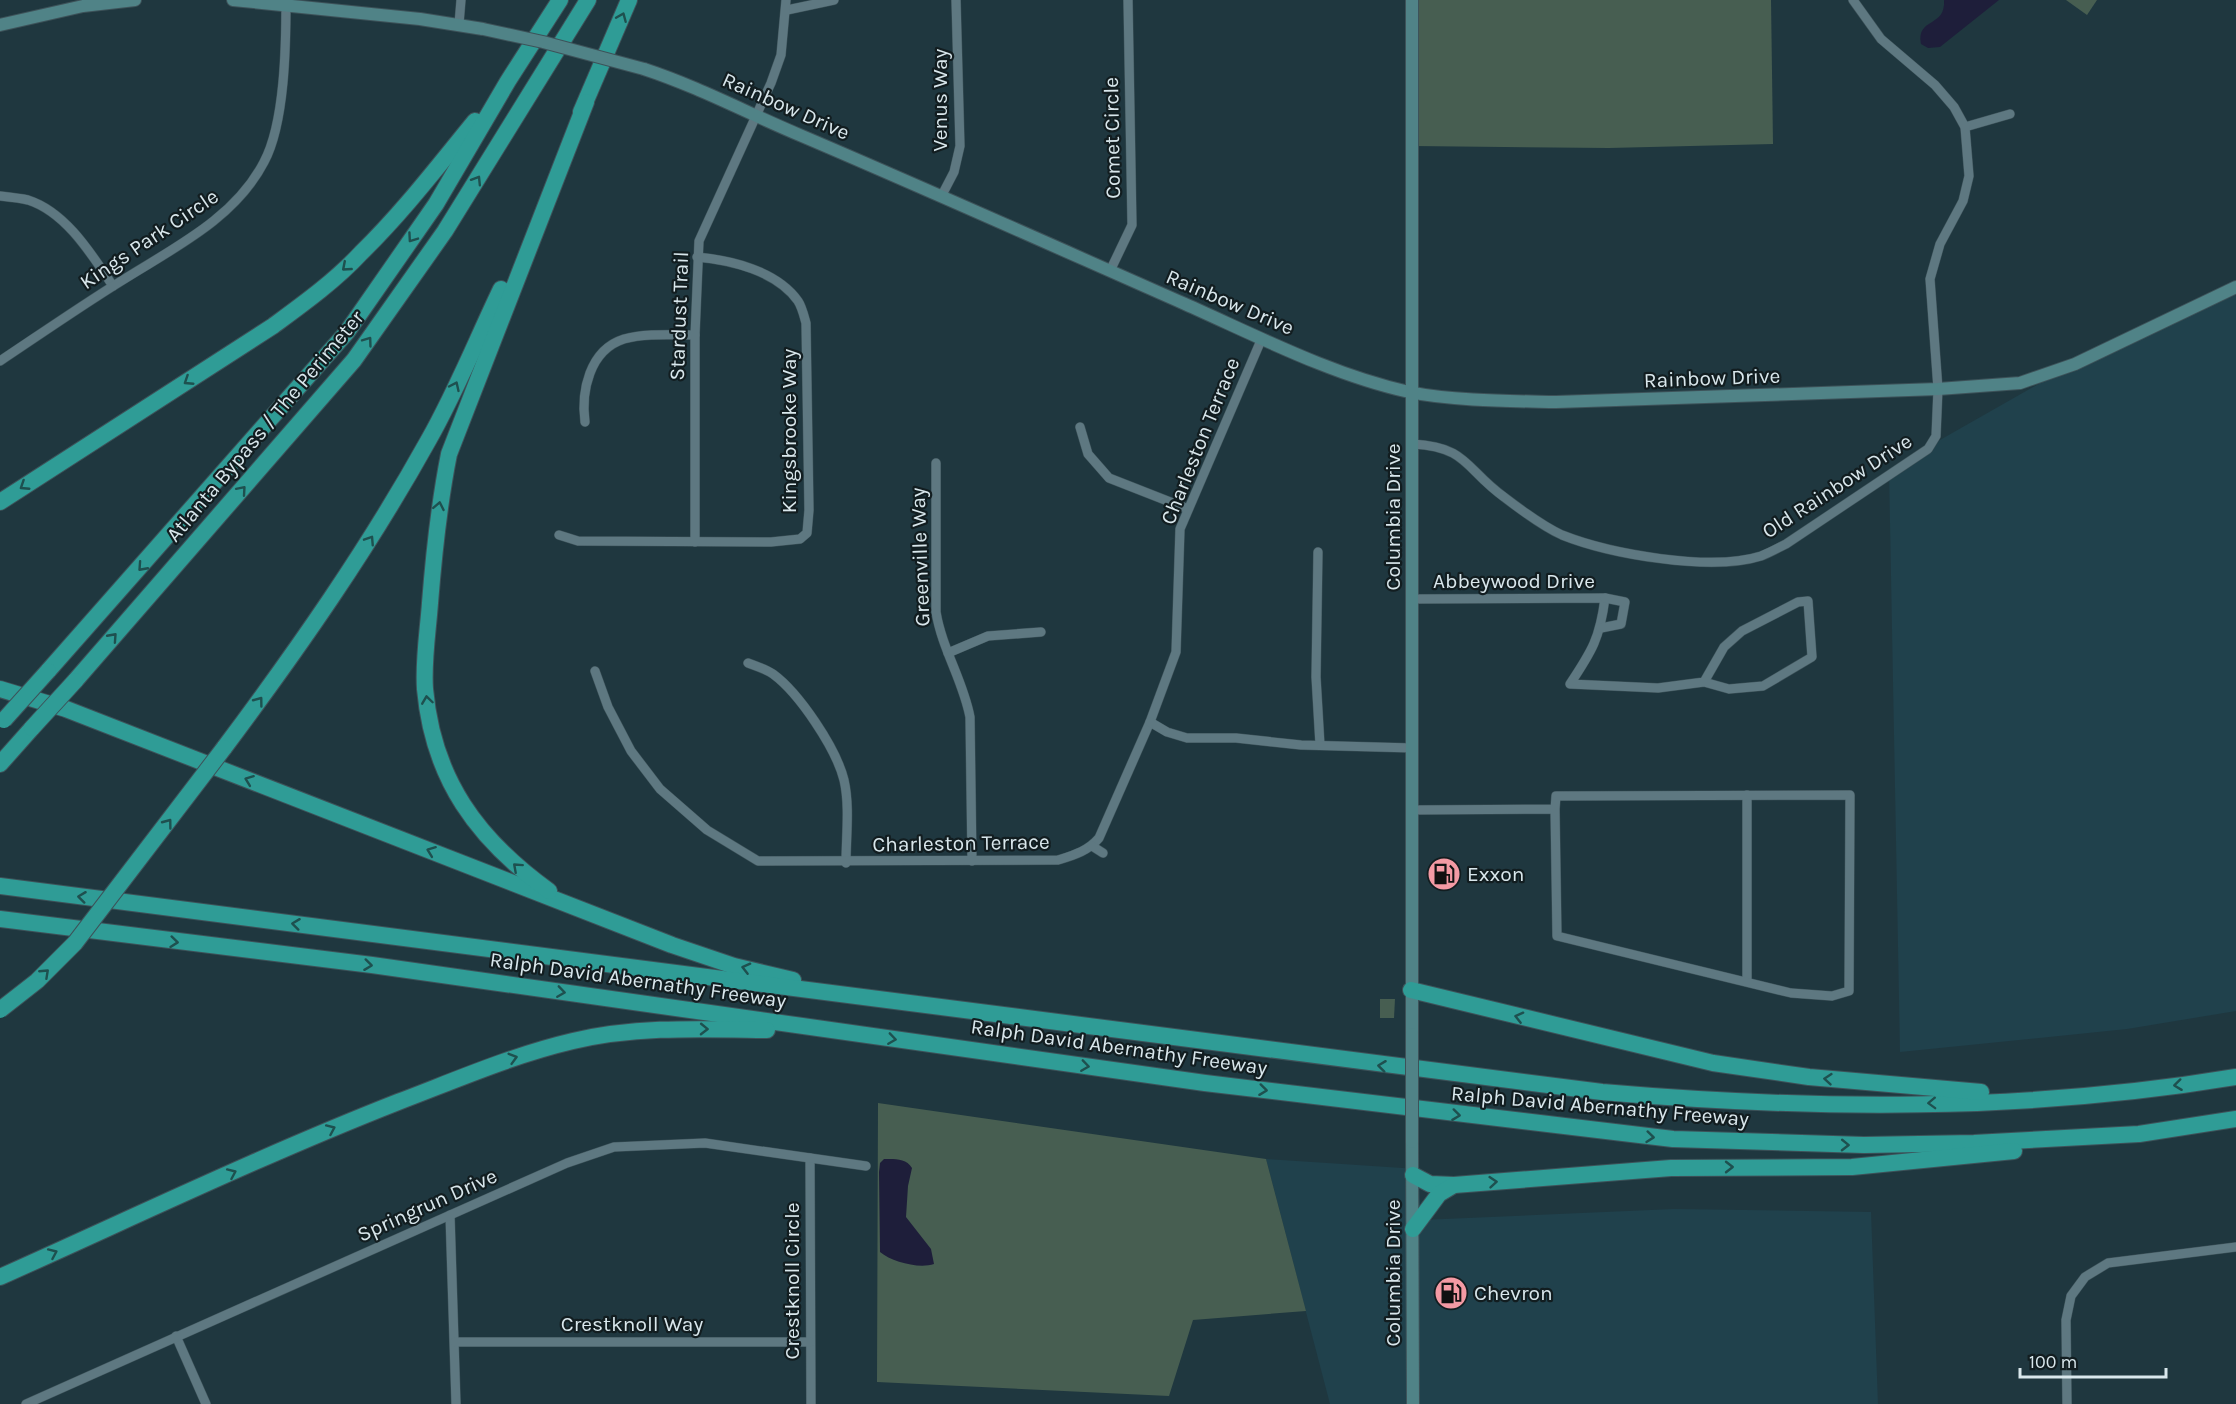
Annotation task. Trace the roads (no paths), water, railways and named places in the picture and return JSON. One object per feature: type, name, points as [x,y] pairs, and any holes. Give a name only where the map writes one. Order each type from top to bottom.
[{"type":"highway","name":"Atlanta Bypass / The Perimeter","points":[[1,723],[347,332],[436,204],[508,81],[560,0]]},
{"type":"highway","name":"Atlanta Bypass / The Perimeter","points":[[0,764],[354,360],[446,231],[588,0]]},
{"type":"highway","points":[[583,910],[550,892],[520,870],[480,831],[468,814],[447,778],[432,734],[425,664],[437,515],[449,454],[586,102],[629,0]]},
{"type":"highway","points":[[0,502],[273,326],[309,299],[360,255],[404,208],[508,81]]},
{"type":"highway","points":[[0,1011],[37,981],[75,943],[224,748],[330,604],[430,439],[586,102]]},
{"type":"highway","points":[[0,689],[66,709],[672,945],[745,968],[800,981],[1030,1020]]},
{"type":"highway","name":"Ralph David Abernathy Freeway","points":[[0,886],[1451,1075],[1698,1101],[1884,1105],[2053,1097],[2142,1090],[2236,1077]]},
{"type":"highway","name":"Ralph David Abernathy Freeway","points":[[0,919],[372,965],[1205,1083],[1673,1139],[1864,1145],[2033,1141],[2139,1134],[2236,1119]]},
{"type":"highway","points":[[1411,990],[1713,1063],[1821,1078],[2053,1097]]},
{"type":"highway","points":[[0,1277],[342,1124],[504,1061],[573,1041],[616,1033],[674,1029],[834,1030]]},
{"type":"highway","points":[[1413,1175],[1430,1184],[1454,1185],[1671,1168],[1852,1167],[1916,1162],[2139,1134]]},
{"type":"highway","points":[[1413,1229],[1439,1194],[1454,1185]]},
{"type":"street","points":[[1,22],[83,6],[135,0]]},
{"type":"street","name":"Rainbow Drive","points":[[233,0],[286,3],[459,24],[543,42],[644,69],[686,83],[757,117],[942,195],[1262,338],[1361,378],[1411,392],[1505,401],[1556,402],[1938,389],[2020,383],[2085,359],[2236,288]]},
{"type":"street","points":[[459,24],[461,0]]},
{"type":"street","points":[[786,5],[834,0]]},
{"type":"street","name":"Venus Way","points":[[942,195],[954,172],[960,146],[956,0]]},
{"type":"street","name":"Comet Circle","points":[[1110,271],[1132,225],[1128,0]]},
{"type":"street","name":"Columbia Drive","points":[[1412,0],[1413,1404]]},
{"type":"street","points":[[1853,0],[1881,39],[1954,107],[1965,127],[2010,114]]},
{"type":"street","name":"Kings Park Circle","points":[[0,361],[217,219],[247,188],[264,162],[276,132],[284,58],[286,3]]},
{"type":"street","name":"Stardust Trail","points":[[695,542],[694,335],[699,241],[757,117],[781,55],[786,5]]},
{"type":"street","name":"Old Rainbow Drive","points":[[1413,444],[1438,446],[1452,450],[1503,496],[1559,534],[1575,539],[1634,554],[1706,562],[1735,561],[1761,556],[1786,544],[1928,449],[1936,436],[1938,389],[1930,279],[1940,244],[1963,201],[1969,176],[1965,127]]},
{"type":"street","points":[[0,196],[28,200],[53,212],[89,251],[113,286]]},
{"type":"street","name":"Kingsbrooke Way","points":[[559,535],[578,541],[695,542],[800,539],[807,533],[809,510],[806,323],[798,302],[786,288],[755,270],[727,260],[697,257]]},
{"type":"street","points":[[585,422],[584,389],[594,364],[605,350],[623,339],[694,335]]},
{"type":"street","name":"Charleston Terrace","points":[[595,670],[608,707],[632,751],[660,789],[707,830],[758,861],[846,863],[1058,860],[1078,854],[1092,846],[1098,838],[1150,722],[1176,652],[1180,529],[1262,338]]},
{"type":"street","points":[[1080,428],[1088,454],[1109,478],[1188,509]]},
{"type":"street","name":"Greenville Way","points":[[936,463],[936,612],[939,633],[967,701],[970,717],[972,861]]},
{"type":"street","points":[[1318,552],[1316,677],[1320,745]]},
{"type":"street","points":[[1601,627],[1621,624],[1625,602],[1605,598]]},
{"type":"street","name":"Abbeywood Drive","points":[[1413,599],[1605,598],[1601,627],[1595,647],[1570,684],[1658,688],[1704,682],[1729,688],[1763,686],[1812,657],[1808,601],[1798,602],[1742,631],[1724,647],[1704,682]]},
{"type":"street","points":[[948,653],[988,636],[1041,632]]},
{"type":"street","points":[[747,663],[771,673],[789,688],[806,708],[839,766],[846,798],[846,863]]},
{"type":"street","points":[[1150,722],[1167,732],[1187,738],[1236,738],[1301,746],[1413,747]]},
{"type":"street","points":[[1747,795],[1747,981]]},
{"type":"street","points":[[1747,795],[1850,795],[1851,985],[1844,994],[1832,996],[1791,993],[1557,936],[1556,796],[1747,795]]},
{"type":"street","points":[[1412,810],[1556,809]]},
{"type":"street","points":[[1092,846],[1102,853]]},
{"type":"street","name":"Springrun Drive","points":[[26,1404],[567,1163],[614,1147],[705,1143],[866,1166]]},
{"type":"street","name":"Crestknoll Circle","points":[[810,1158],[811,1404]]},
{"type":"street","points":[[450,1215],[456,1404]]},
{"type":"street","points":[[2067,1404],[2066,1320],[2071,1296],[2085,1277],[2108,1263],[2236,1247]]},
{"type":"street","points":[[176,1336],[206,1404]]},
{"type":"street","name":"Crestknoll Way","points":[[455,1342],[810,1342]]},
{"type":"place","name":"Exxon","points":[[1444,874]]},
{"type":"place","name":"Chevron","points":[[1451,1293]]}]
